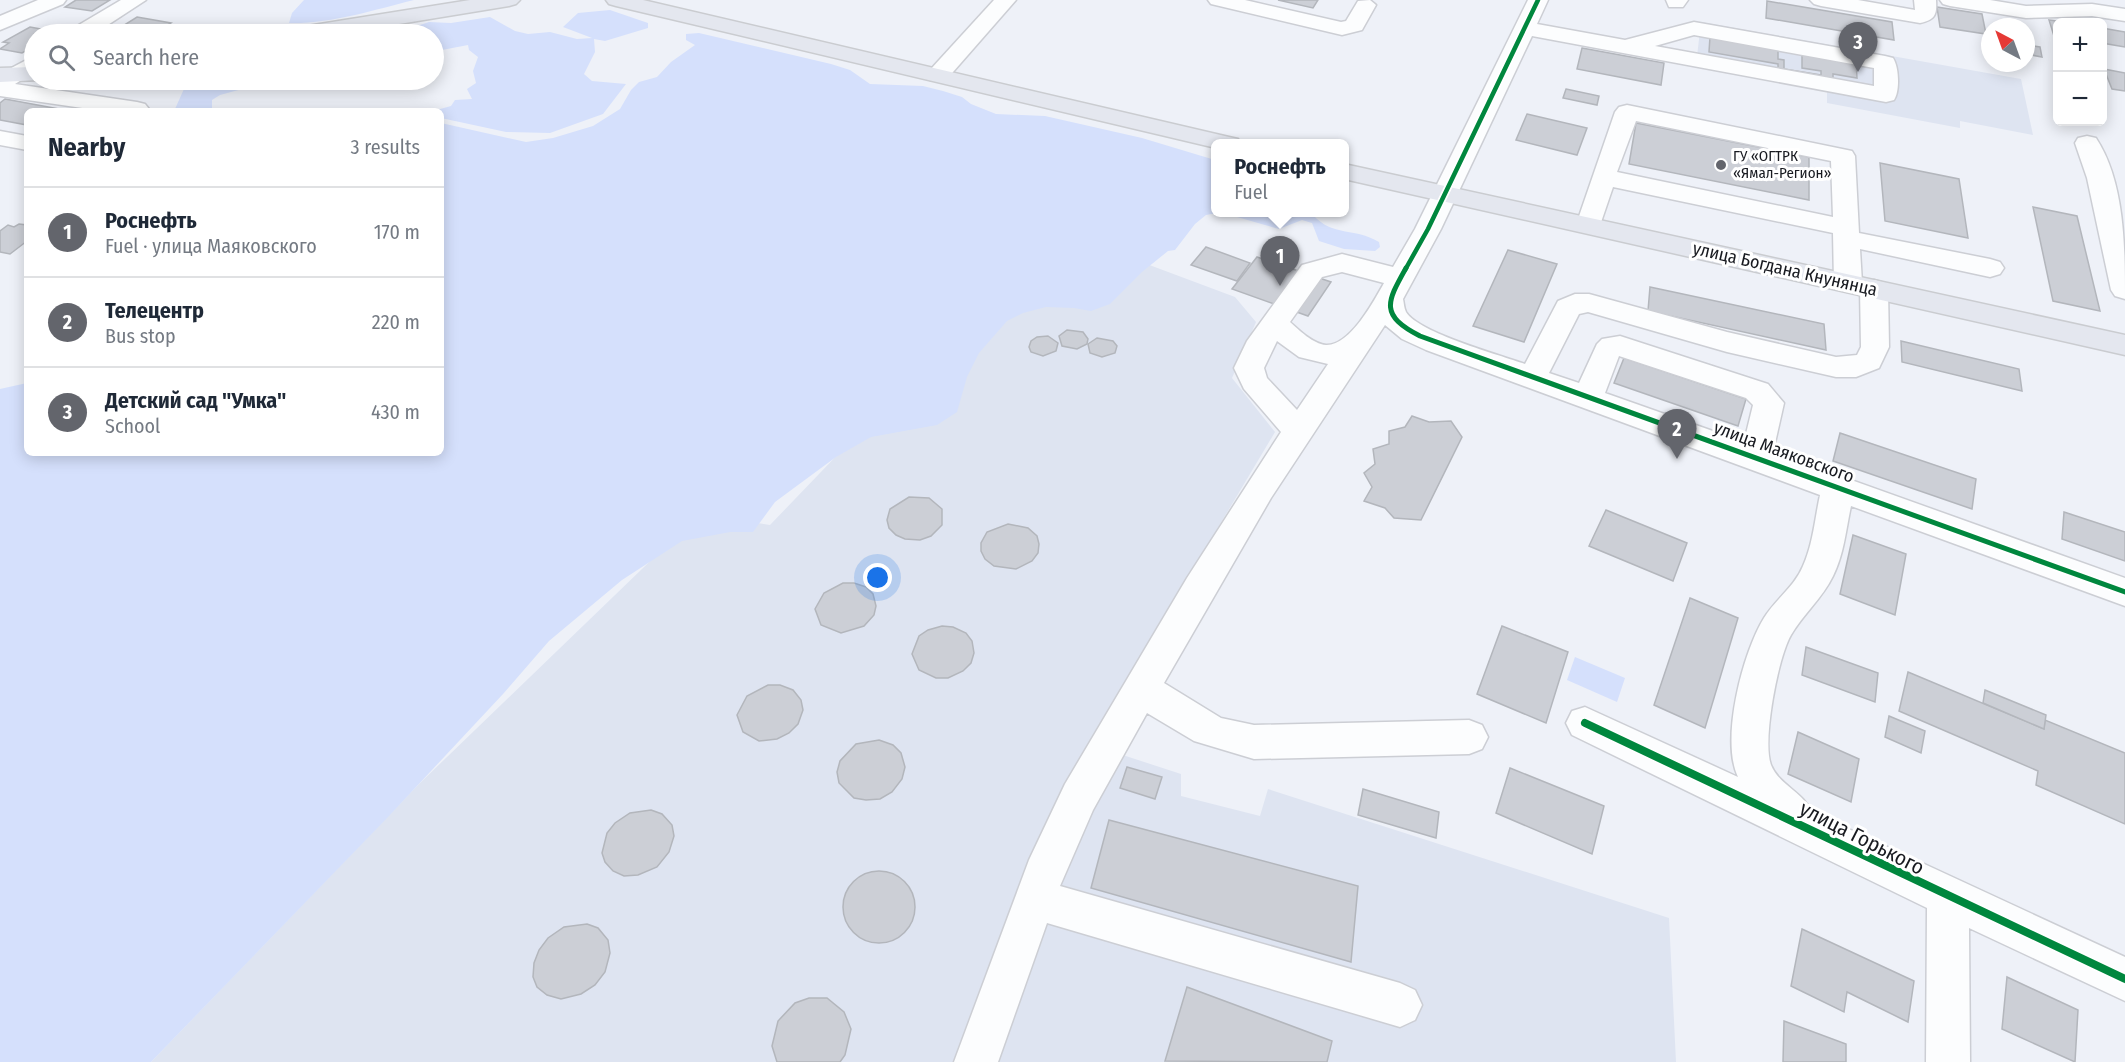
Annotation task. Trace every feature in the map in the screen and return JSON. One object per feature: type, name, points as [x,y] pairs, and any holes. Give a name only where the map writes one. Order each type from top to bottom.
[{"type":"main road","points":[[362,24],[509,0]]},
{"type":"main road","points":[[616,0],[1211,140]]},
{"type":"main road","name":"улица Богдана Кнунянца","points":[[1349,172],[2125,345]]},
{"type":"street","points":[[0,24],[56,0]]},
{"type":"street","points":[[96,24],[136,0]]},
{"type":"street","points":[[938,75],[1005,0]]},
{"type":"street","points":[[1218,0],[1342,29],[1354,25],[1365,5]]},
{"type":"street","points":[[976,1062],[1034,900],[1078,796],[1143,688],[1189,601],[1356,345],[1397,300],[1538,0]]},
{"type":"street","points":[[1821,0],[1920,16],[1926,14],[1925,0]]},
{"type":"street","points":[[1950,0],[2026,12],[2092,10],[2125,15]]},
{"type":"street","points":[[1524,28],[1886,96],[1885,63],[1694,28],[1628,46]]},
{"type":"street","points":[[10,80],[24,70]]},
{"type":"street","points":[[53,90],[130,108]]},
{"type":"street","points":[[1532,378],[1568,308],[1575,303],[1589,303],[1727,342],[1836,367],[1856,367],[1869,361],[1875,347],[1846,233],[1843,156],[1627,112],[1603,177],[1589,225]]},
{"type":"street","points":[[0,138],[24,142]]},
{"type":"street","points":[[2087,143],[2100,178],[2124,277]]},
{"type":"street","points":[[1603,177],[1990,268]]},
{"type":"street","name":"улица Маяковского","points":[[1299,432],[1254,382],[1249,368],[1257,348],[1312,271],[1342,263],[1397,300],[1436,343],[2125,591]]},
{"type":"street","points":[[1275,323],[1290,339],[1312,350],[1332,355],[1356,345]]},
{"type":"street","points":[[1588,398],[1607,351],[1612,346],[1620,346],[1757,391],[1769,403],[1756,458]]},
{"type":"street","name":"улица Горького","points":[[1838,488],[1816,575],[1792,611],[1777,627],[1763,664],[1747,735],[1748,754],[1765,789],[1780,804],[1840,844]]},
{"type":"street","points":[[1143,688],[1197,726],[1224,738],[1254,742],[1469,737]]},
{"type":"street","name":"улица Горького","points":[[1586,723],[1840,844],[1948,899],[2125,979]]},
{"type":"street","points":[[1948,899],[1948,1062]]},
{"type":"street","points":[[1034,900],[1400,1005]]},
{"type":"shaded area","points":[[304,0],[414,0],[336,19],[289,23],[292,13]]},
{"type":"shaded area","points":[[610,10],[648,23],[648,28],[605,41],[594,39],[595,52],[584,74],[592,81],[626,84],[603,114],[550,133],[506,132],[444,119],[444,108],[451,106],[455,100],[472,99],[467,89],[476,83],[473,71],[478,57],[469,50],[468,45],[444,50],[444,24],[423,24],[451,23],[490,17],[515,31],[528,34],[550,32],[577,39],[592,38],[563,27],[578,13]]},
{"type":"shaded area","points":[[1701,22],[2021,79],[2033,135],[1960,121],[1960,128],[1827,103],[1827,90],[1696,65]]},
{"type":"shaded area","points":[[699,33],[831,64],[850,70],[870,84],[923,86],[943,91],[962,97],[971,104],[996,114],[1045,116],[1142,138],[1211,159],[1211,214],[1206,215],[1195,224],[1175,250],[1168,251],[1142,272],[1110,304],[1091,311],[1046,307],[1023,313],[1007,321],[979,353],[967,377],[957,412],[937,425],[871,437],[836,457],[775,502],[753,532],[730,532],[682,541],[622,580],[549,641],[503,694],[388,817],[151,1062],[0,1062],[0,389],[24,384],[24,456],[444,456],[444,124],[526,142],[553,138],[593,126],[620,109],[631,90],[639,82],[657,77],[671,62],[695,45],[686,40],[686,34]]},
{"type":"shaded area","points":[[184,90],[239,90],[220,95],[212,100],[212,108],[175,108]]},
{"type":"shaded area","points":[[1237,217],[1315,217],[1336,229],[1370,237],[1379,242],[1380,247],[1375,251],[1344,249],[1319,241],[1312,223],[1302,220],[1279,229]]},
{"type":"shaded area","points":[[1128,257],[1235,297],[1256,322],[1232,378],[1275,432],[1089,744],[1181,774],[1181,796],[1260,816],[1268,789],[1669,918],[1676,1062],[151,1062],[419,784],[699,514],[770,525],[868,423],[988,271]]},
{"type":"shaded area","points":[[1575,657],[1625,678],[1617,702],[1567,680]]},
{"type":"building","points":[[76,0],[110,0],[92,11],[65,7]]},
{"type":"building","points":[[1278,0],[1318,0],[1313,8]]},
{"type":"building","points":[[1767,1],[1892,22],[1894,40],[1766,18]]},
{"type":"building","points":[[1937,7],[1982,14],[1981,33],[1940,27]]},
{"type":"building","points":[[137,17],[171,23],[169,24],[126,24]]},
{"type":"building","points":[[2049,20],[2053,20],[2053,33]]},
{"type":"building","points":[[2107,29],[2125,32],[2125,47],[2107,44]]},
{"type":"building","points":[[24,30],[24,52],[22,53],[0,49],[9,43],[3,42]]},
{"type":"building","points":[[1710,37],[1778,49],[1778,59],[1784,60],[1784,69],[1821,75],[1821,71],[1802,68],[1802,52],[1856,61],[1857,78],[1833,74],[1833,80],[1778,71],[1778,64],[1709,52]]},
{"type":"building","points":[[2035,46],[2040,47],[2042,57],[2035,56]]},
{"type":"building","points":[[1582,48],[1664,63],[1661,85],[1577,69]]},
{"type":"building","points":[[2107,70],[2125,73],[2125,91],[2112,89]]},
{"type":"building","points":[[1566,89],[1599,96],[1597,105],[1563,98]]},
{"type":"building","points":[[5,99],[54,108],[24,108],[24,124],[0,120],[0,103]]},
{"type":"building","points":[[1527,114],[1587,128],[1577,155],[1516,140]]},
{"type":"building","points":[[1636,123],[1809,157],[1809,200],[1629,164]]},
{"type":"building","points":[[1880,163],[1959,179],[1968,238],[1885,221]]},
{"type":"building","points":[[2033,207],[2077,216],[2100,311],[2053,301]]},
{"type":"building","points":[[8,225],[14,227],[24,225],[24,243],[10,254],[0,252],[0,231]]},
{"type":"building","points":[[1206,247],[1250,263],[1237,281],[1191,265]]},
{"type":"building","points":[[1508,250],[1557,264],[1524,342],[1473,326]]},
{"type":"building","points":[[1257,257],[1331,282],[1308,316],[1232,289]]},
{"type":"building","points":[[1650,287],[1824,324],[1826,350],[1648,311]]},
{"type":"building","points":[[1067,330],[1083,332],[1088,339],[1087,344],[1077,349],[1062,346],[1059,336]]},
{"type":"building","points":[[1048,336],[1058,343],[1056,351],[1043,356],[1031,352],[1029,347],[1031,341],[1037,337]]},
{"type":"building","points":[[1097,338],[1113,341],[1117,346],[1115,353],[1102,357],[1090,353],[1088,344]]},
{"type":"building","points":[[1901,341],[2019,369],[2022,391],[1902,362]]},
{"type":"building","points":[[1624,358],[1746,399],[1738,426],[1614,383]]},
{"type":"building","points":[[1412,416],[1429,422],[1451,421],[1462,437],[1421,520],[1394,518],[1385,508],[1364,501],[1372,487],[1364,473],[1375,464],[1373,449],[1389,444],[1389,431],[1405,427]]},
{"type":"building","points":[[1840,433],[1976,479],[1972,509],[1833,461]]},
{"type":"building","points":[[909,497],[929,498],[942,509],[942,525],[931,536],[920,540],[905,539],[896,535],[889,528],[887,520],[890,509]]},
{"type":"building","points":[[1606,510],[1687,543],[1673,581],[1589,546]]},
{"type":"building","points":[[2064,512],[2125,532],[2125,561],[2062,539]]},
{"type":"building","points":[[1008,524],[1028,528],[1037,536],[1039,544],[1038,553],[1032,561],[1016,569],[994,566],[985,559],[981,551],[981,543],[987,532]]},
{"type":"building","points":[[1853,535],[1906,554],[1895,615],[1840,594]]},
{"type":"building","points":[[843,583],[854,583],[866,587],[873,594],[876,606],[874,615],[864,626],[841,633],[821,625],[815,609],[824,593]]},
{"type":"building","points":[[1690,598],[1738,618],[1705,728],[1654,705]]},
{"type":"building","points":[[942,626],[953,627],[966,633],[972,641],[974,653],[971,663],[963,671],[948,678],[936,678],[919,670],[912,654],[919,636],[928,630]]},
{"type":"building","points":[[1502,626],[1568,652],[1546,723],[1477,694]]},
{"type":"building","points":[[1806,647],[1878,673],[1875,702],[1802,675]]},
{"type":"building","points":[[1908,672],[2044,729],[2045,720],[2125,753],[2125,824],[2036,785],[2038,771],[1899,711]]},
{"type":"building","points":[[768,685],[780,685],[793,690],[801,700],[803,710],[798,724],[789,733],[777,739],[759,741],[743,732],[737,715],[747,696]]},
{"type":"building","points":[[1985,690],[2046,715],[2044,729],[1983,703]]},
{"type":"building","points":[[1889,716],[1925,731],[1921,753],[1885,737]]},
{"type":"building","points":[[1798,732],[1859,759],[1851,802],[1788,774]]},
{"type":"building","points":[[879,740],[893,745],[901,753],[905,767],[902,779],[892,792],[880,799],[854,798],[839,783],[837,772],[840,761],[856,744]]},
{"type":"building","points":[[1127,767],[1162,777],[1155,799],[1120,788]]},
{"type":"building","points":[[1510,768],[1604,806],[1592,854],[1496,813]]},
{"type":"building","points":[[1363,789],[1439,812],[1436,838],[1358,815]]},
{"type":"building","points":[[651,810],[662,814],[672,825],[674,836],[669,852],[657,867],[638,875],[624,876],[613,871],[605,862],[602,853],[607,833],[615,823],[630,813]]},
{"type":"building","points":[[1109,820],[1358,886],[1351,962],[1091,888]]},
{"type":"building","points":[[879,871],[899,877],[909,887],[915,907],[909,927],[899,937],[879,943],[859,937],[849,927],[843,907],[849,887],[859,877]]},
{"type":"building","points":[[587,924],[598,928],[608,940],[610,953],[605,972],[595,985],[581,994],[561,999],[547,995],[537,987],[533,977],[534,963],[539,950],[548,938],[564,927]]},
{"type":"building","points":[[1802,929],[1914,981],[1908,1022],[1847,992],[1844,1012],[1791,986]]},
{"type":"building","points":[[2007,977],[2078,1010],[2075,1062],[2002,1029]]},
{"type":"building","points":[[1187,987],[1332,1041],[1327,1062],[1165,1061]]},
{"type":"building","points":[[809,998],[827,998],[844,1012],[851,1029],[845,1055],[840,1062],[777,1062],[772,1046],[778,1021],[795,1003]]},
{"type":"building","points":[[1784,1021],[1846,1044],[1846,1062],[1783,1062]]},
{"type":"cycle path","points":[[1538,0],[1428,229],[1389,299],[1393,316],[1398,322],[1412,332],[1436,343],[2125,592]]},
{"type":"cycle path","points":[[1585,723],[1922,885],[2125,979]]},
{"type":"place","name":"Детский сад \"Умка\"","points":[[1858,72]]},
{"type":"place","name":"ГУ «ОГТРК «Ямал-Регион»","points":[[1721,165]]},
{"type":"place","name":"Роснефть","points":[[1280,286]]},
{"type":"place","name":"Телецентр","points":[[1677,459]]}]
